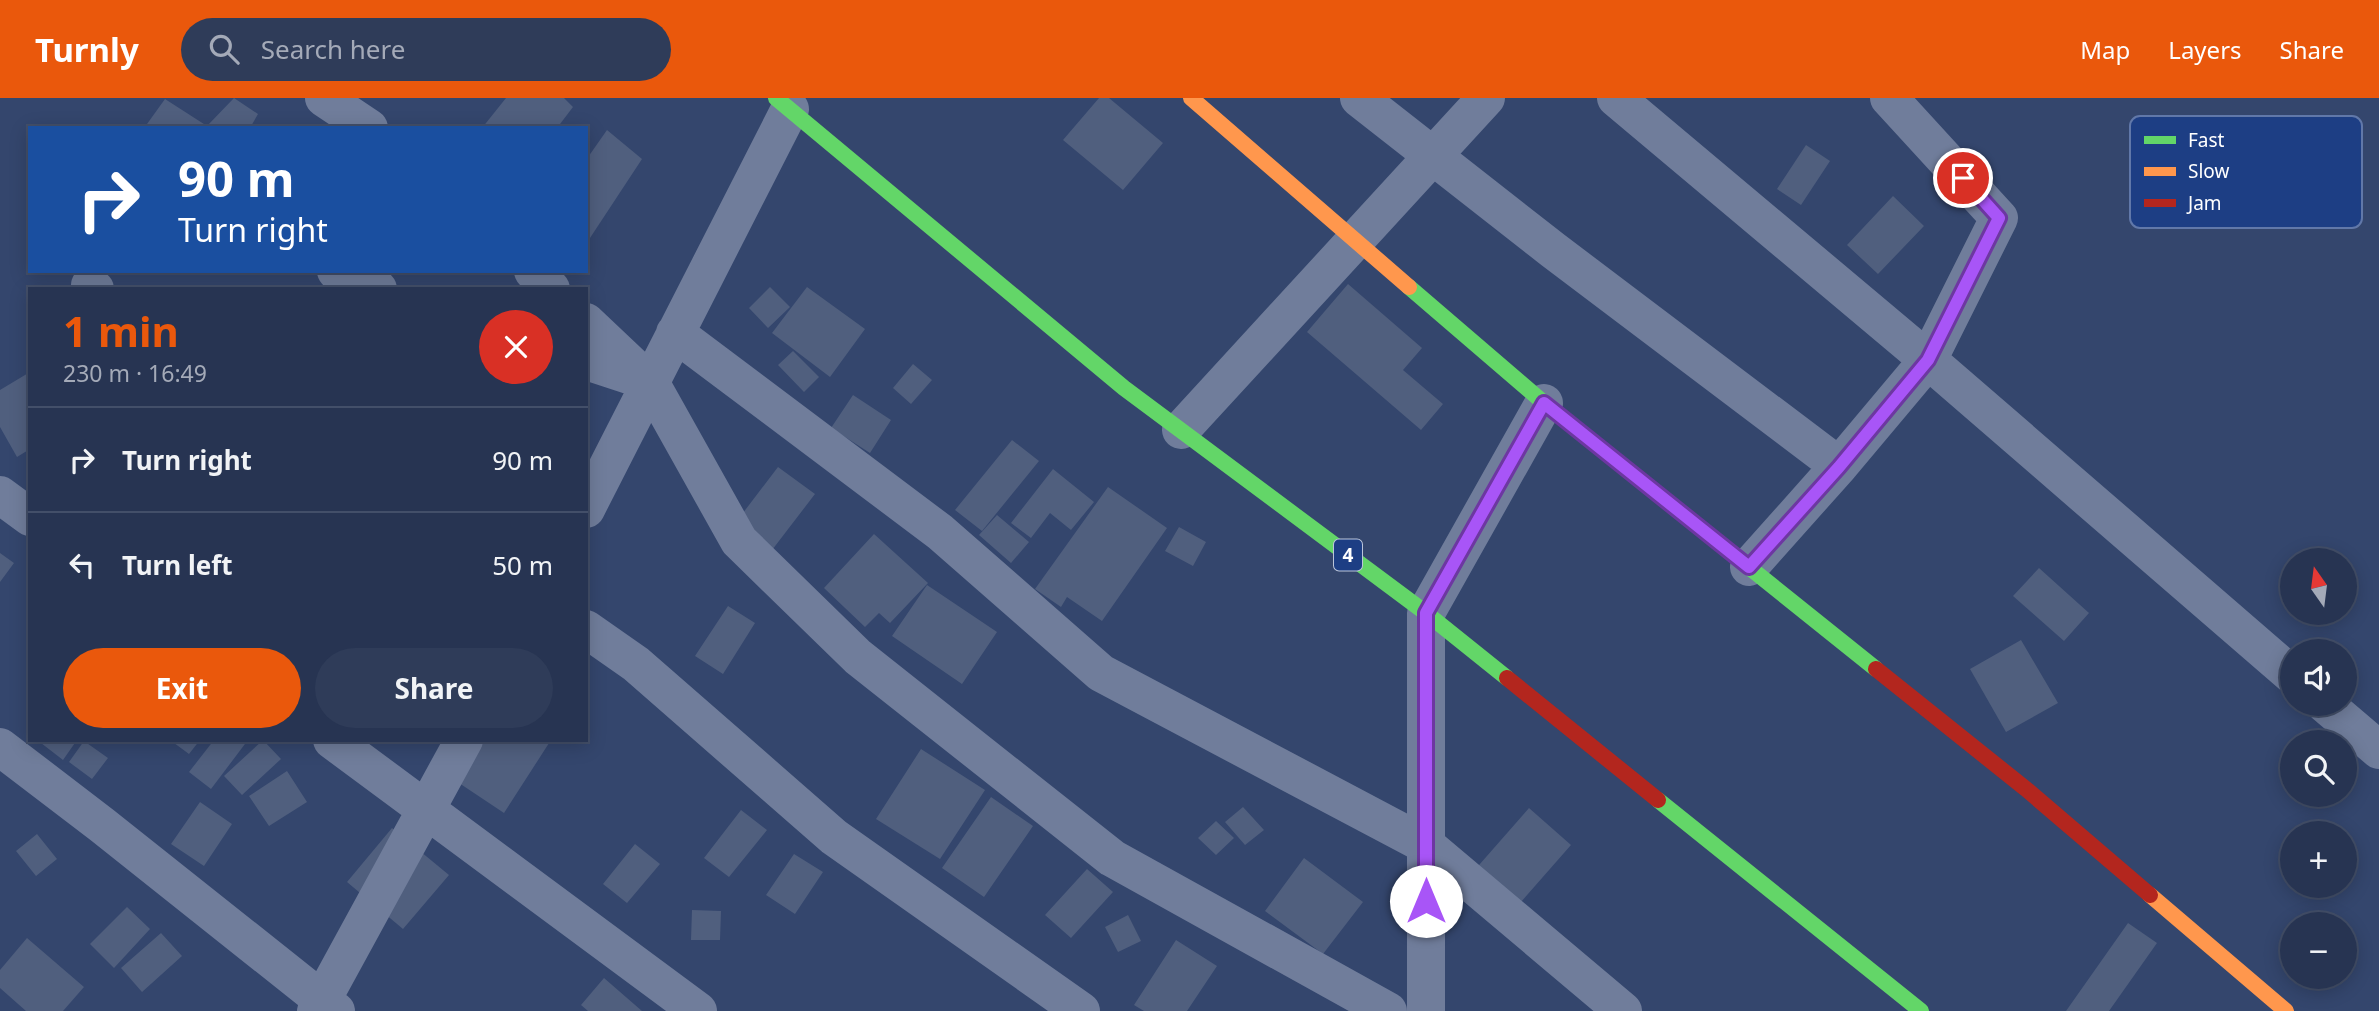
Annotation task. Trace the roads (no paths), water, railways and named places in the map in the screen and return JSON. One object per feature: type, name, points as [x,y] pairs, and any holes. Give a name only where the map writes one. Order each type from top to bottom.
[{"type":"main road","points":[[1191,98],[1544,403],[2026,789],[2286,1011]]},
{"type":"main road","name":"4","points":[[783,104],[1124,388],[1426,613],[1921,1011]]},
{"type":"street","points":[[324,98],[366,126]]},
{"type":"street","points":[[1359,98],[1553,250],[1839,467]]},
{"type":"street","points":[[1181,430],[1486,98]]},
{"type":"street","points":[[1616,98],[1928,360],[2280,665]]},
{"type":"street","points":[[1749,567],[1839,467],[1928,360],[1999,218],[1889,98]]},
{"type":"street","points":[[588,505],[675,333],[783,104]]},
{"type":"street","points":[[341,273],[372,287]]},
{"type":"street","points":[[535,273],[549,287]]},
{"type":"street","points":[[588,324],[650,382],[739,541],[858,657],[1112,859],[1388,1011]]},
{"type":"street","points":[[675,333],[940,533],[1101,673],[1426,845],[1623,1011]]},
{"type":"street","points":[[588,362],[650,382]]},
{"type":"street","points":[[1426,1011],[1426,613],[1544,403]]},
{"type":"street","points":[[0,495],[28,516]]},
{"type":"street","points":[[588,630],[636,664],[834,837],[1081,1011]]},
{"type":"street","points":[[2339,716],[2379,750]]},
{"type":"street","points":[[335,742],[698,1011]]},
{"type":"street","points":[[0,747],[102,825],[325,1007],[463,742]]}]
